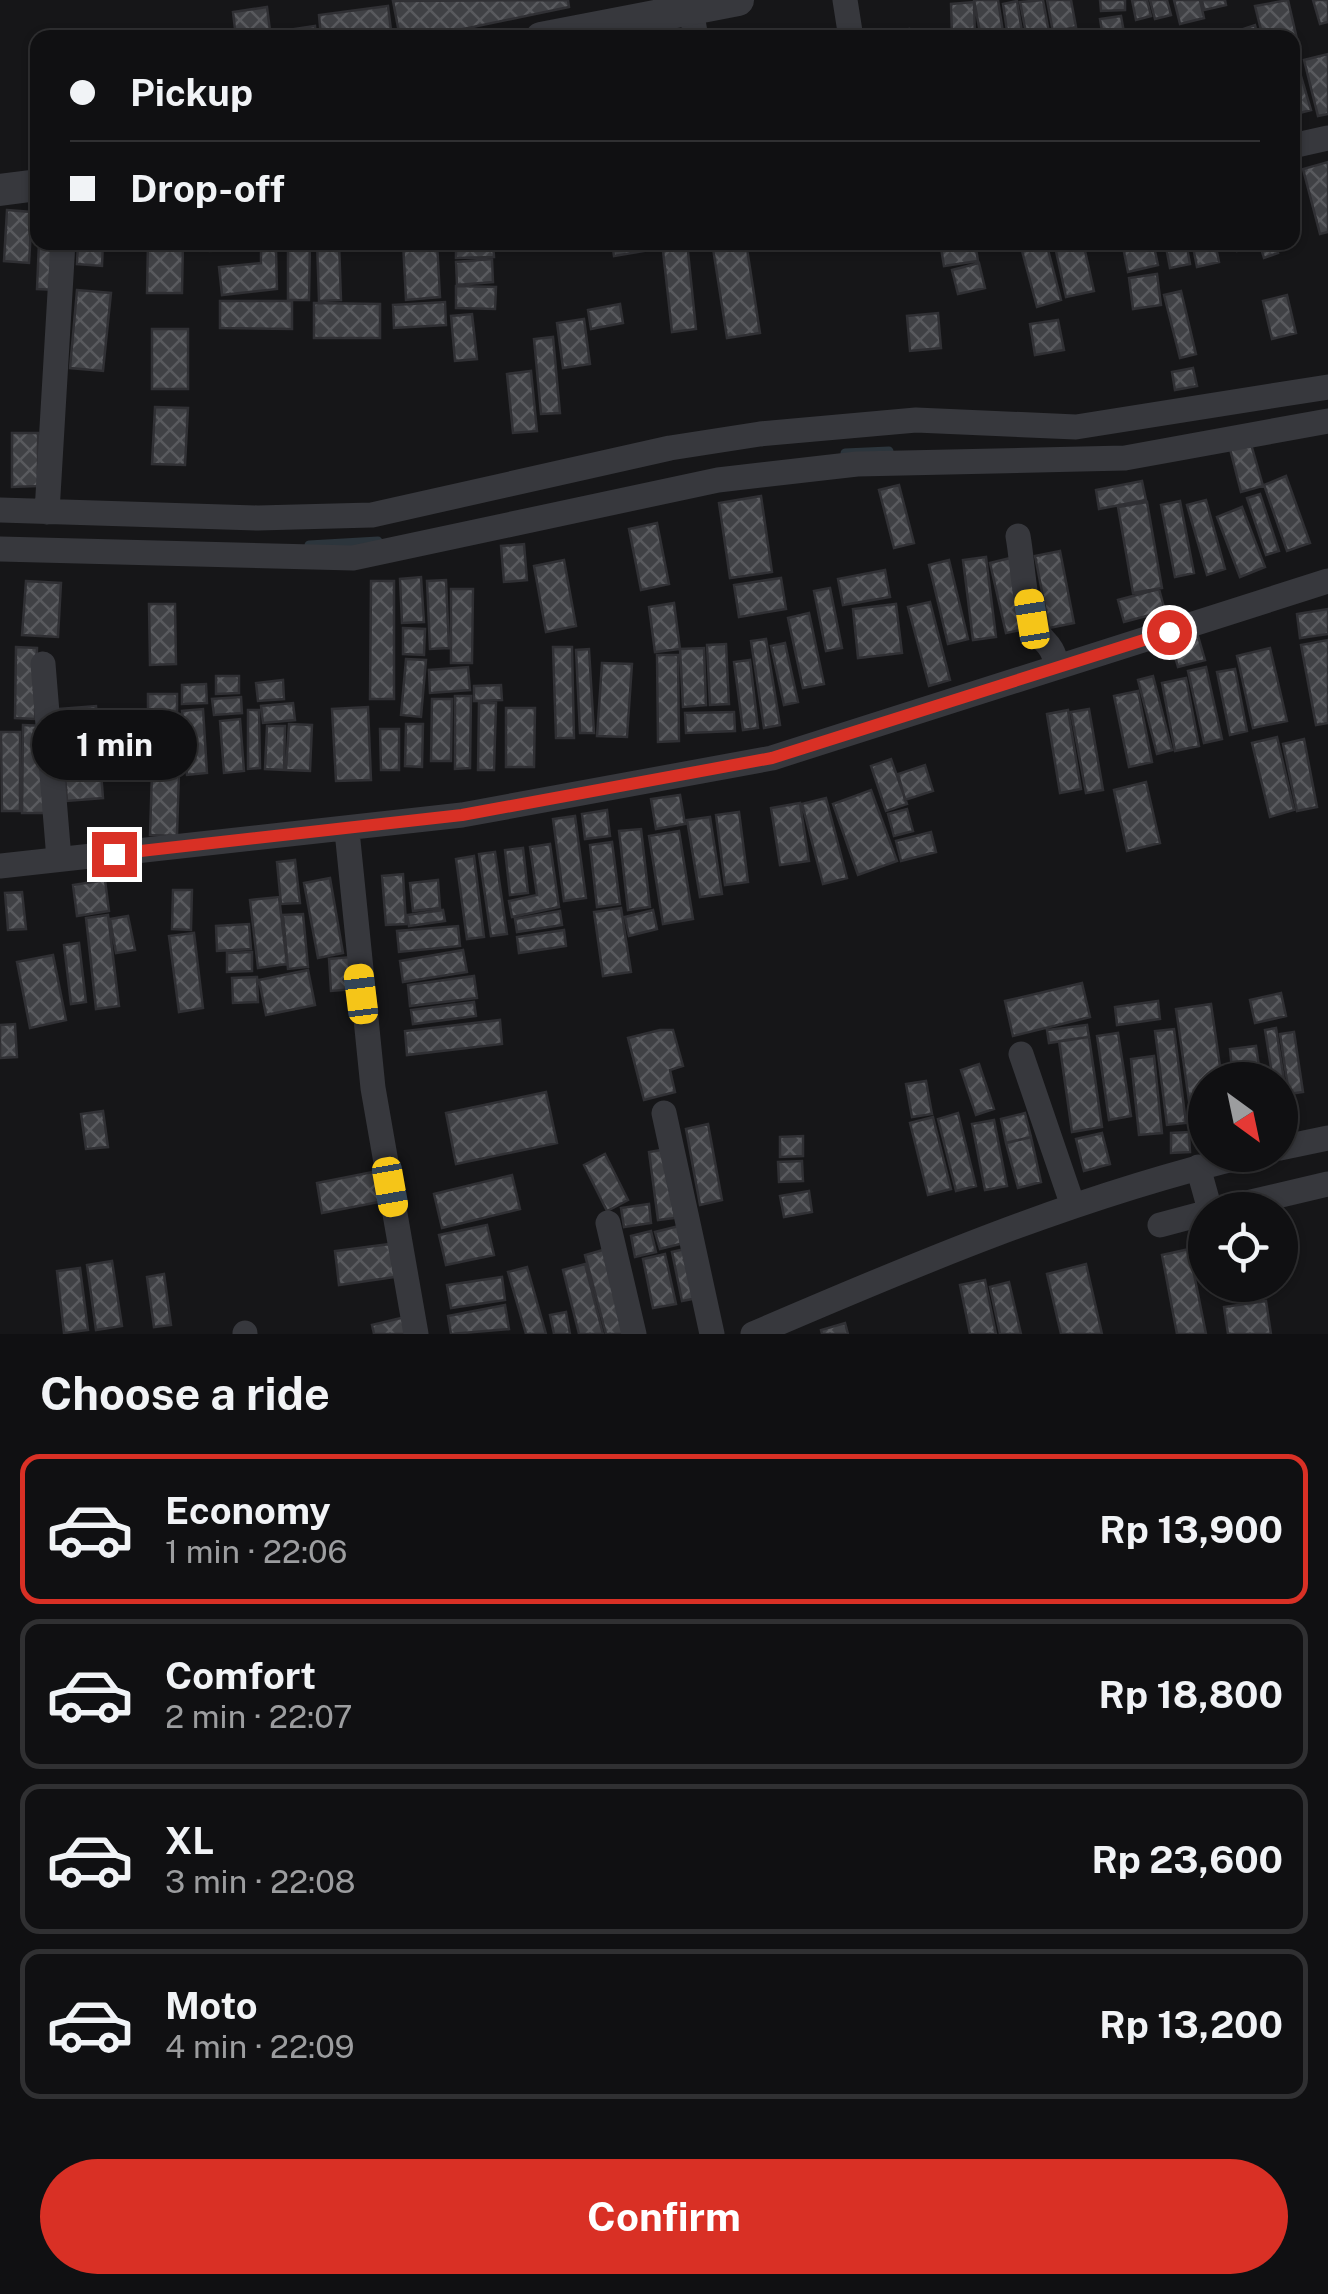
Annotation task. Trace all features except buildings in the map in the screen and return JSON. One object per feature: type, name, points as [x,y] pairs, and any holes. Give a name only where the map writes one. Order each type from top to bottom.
[{"type":"street","points":[[623,30],[694,23],[738,0]]},
{"type":"street","points":[[846,0],[850,30]]},
{"type":"street","points":[[1300,144],[1328,138]]},
{"type":"street","points":[[0,190],[30,186]]},
{"type":"street","points":[[47,512],[63,250]]},
{"type":"street","points":[[0,510],[258,518],[372,516],[670,448],[760,434],[916,420],[1076,428],[1328,387]]},
{"type":"street","points":[[0,549],[352,558],[718,480],[857,464],[1125,458],[1328,421]]},
{"type":"street","points":[[1018,536],[1032,619],[1038,634],[1051,644],[1057,667]]},
{"type":"street","points":[[0,866],[347,831],[602,793],[772,758],[1328,581]]},
{"type":"street","points":[[43,664],[59,859]]},
{"type":"street","points":[[347,831],[371,1070],[416,1334]]},
{"type":"street","points":[[1021,1054],[1072,1203]]},
{"type":"street","points":[[664,1113],[712,1334]]},
{"type":"street","points":[[1298,1147],[1327,1145]]},
{"type":"street","points":[[753,1334],[1072,1203],[1188,1170]]},
{"type":"street","points":[[1293,1192],[1328,1184]]},
{"type":"street","points":[[1160,1225],[1188,1217]]},
{"type":"street","points":[[608,1223],[634,1334]]},
{"type":"waterway","points":[[845,453],[889,451]]},
{"type":"waterway","points":[[309,545],[378,541]]},
{"type":"route","points":[[114,854],[347,831],[462,815],[602,793],[772,758],[1169,632]]}]
